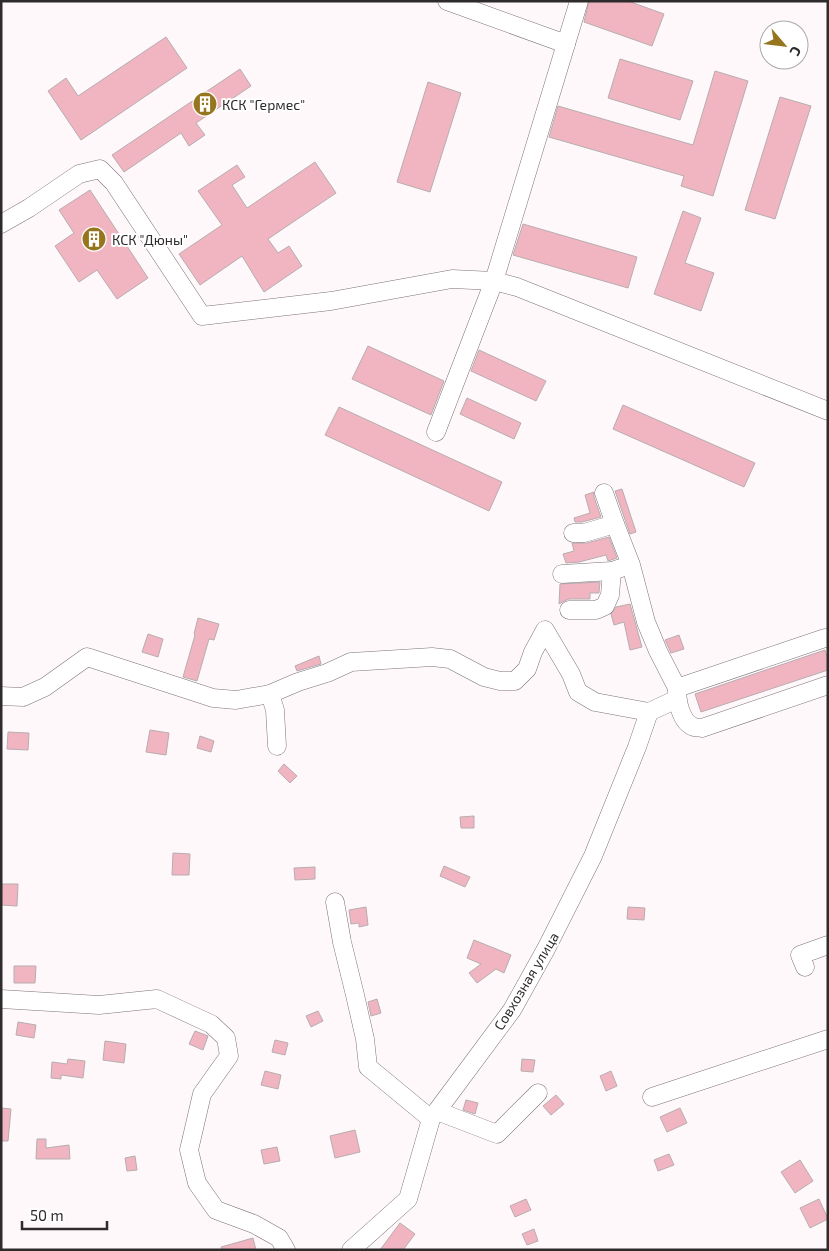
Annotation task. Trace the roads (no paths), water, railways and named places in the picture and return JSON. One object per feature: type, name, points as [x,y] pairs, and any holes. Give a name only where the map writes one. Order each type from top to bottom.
[{"type":"street","points":[[447,1],[566,44]]},
{"type":"street","points":[[436,432],[494,281],[579,1]]},
{"type":"street","points":[[1,224],[29,208],[79,174],[100,169],[114,183],[202,316],[331,301],[452,280],[494,281],[517,287],[828,411]]},
{"type":"street","points":[[604,493],[614,524],[632,565],[646,622],[677,693],[684,719],[692,726],[702,728],[828,685]]},
{"type":"street","points":[[573,533],[584,533],[614,524]]},
{"type":"street","points":[[562,574],[612,571],[632,565]]},
{"type":"street","points":[[569,610],[596,610],[605,606],[610,595],[612,571]]},
{"type":"street","points":[[1,696],[23,697],[45,687],[87,657],[213,698],[236,700],[270,694],[351,662],[432,657],[450,659],[484,677],[500,681],[514,681],[527,669],[533,652],[545,630],[571,674],[578,692],[595,702],[649,712],[677,693],[828,638]]},
{"type":"street","points":[[270,694],[275,710],[278,746]]},
{"type":"street","name":"Совхозная улица","points":[[351,1250],[408,1199],[434,1115],[512,1010],[546,949],[593,856],[637,747],[649,712]]},
{"type":"street","points":[[335,902],[342,942],[365,1039],[368,1067],[434,1115],[496,1134],[538,1093]]},
{"type":"street","points":[[805,967],[800,955],[828,945]]},
{"type":"street","points":[[1,999],[99,1005],[157,999],[211,1024],[226,1038],[229,1056],[202,1094],[189,1150],[197,1184],[216,1210],[254,1224],[279,1238],[286,1250]]},
{"type":"street","points":[[652,1096],[828,1039]]},
{"type":"place","name":"КСК \"Гермес\"","points":[[205,104]]},
{"type":"place","name":"КСК \"Дюны\"","points":[[94,239]]}]
